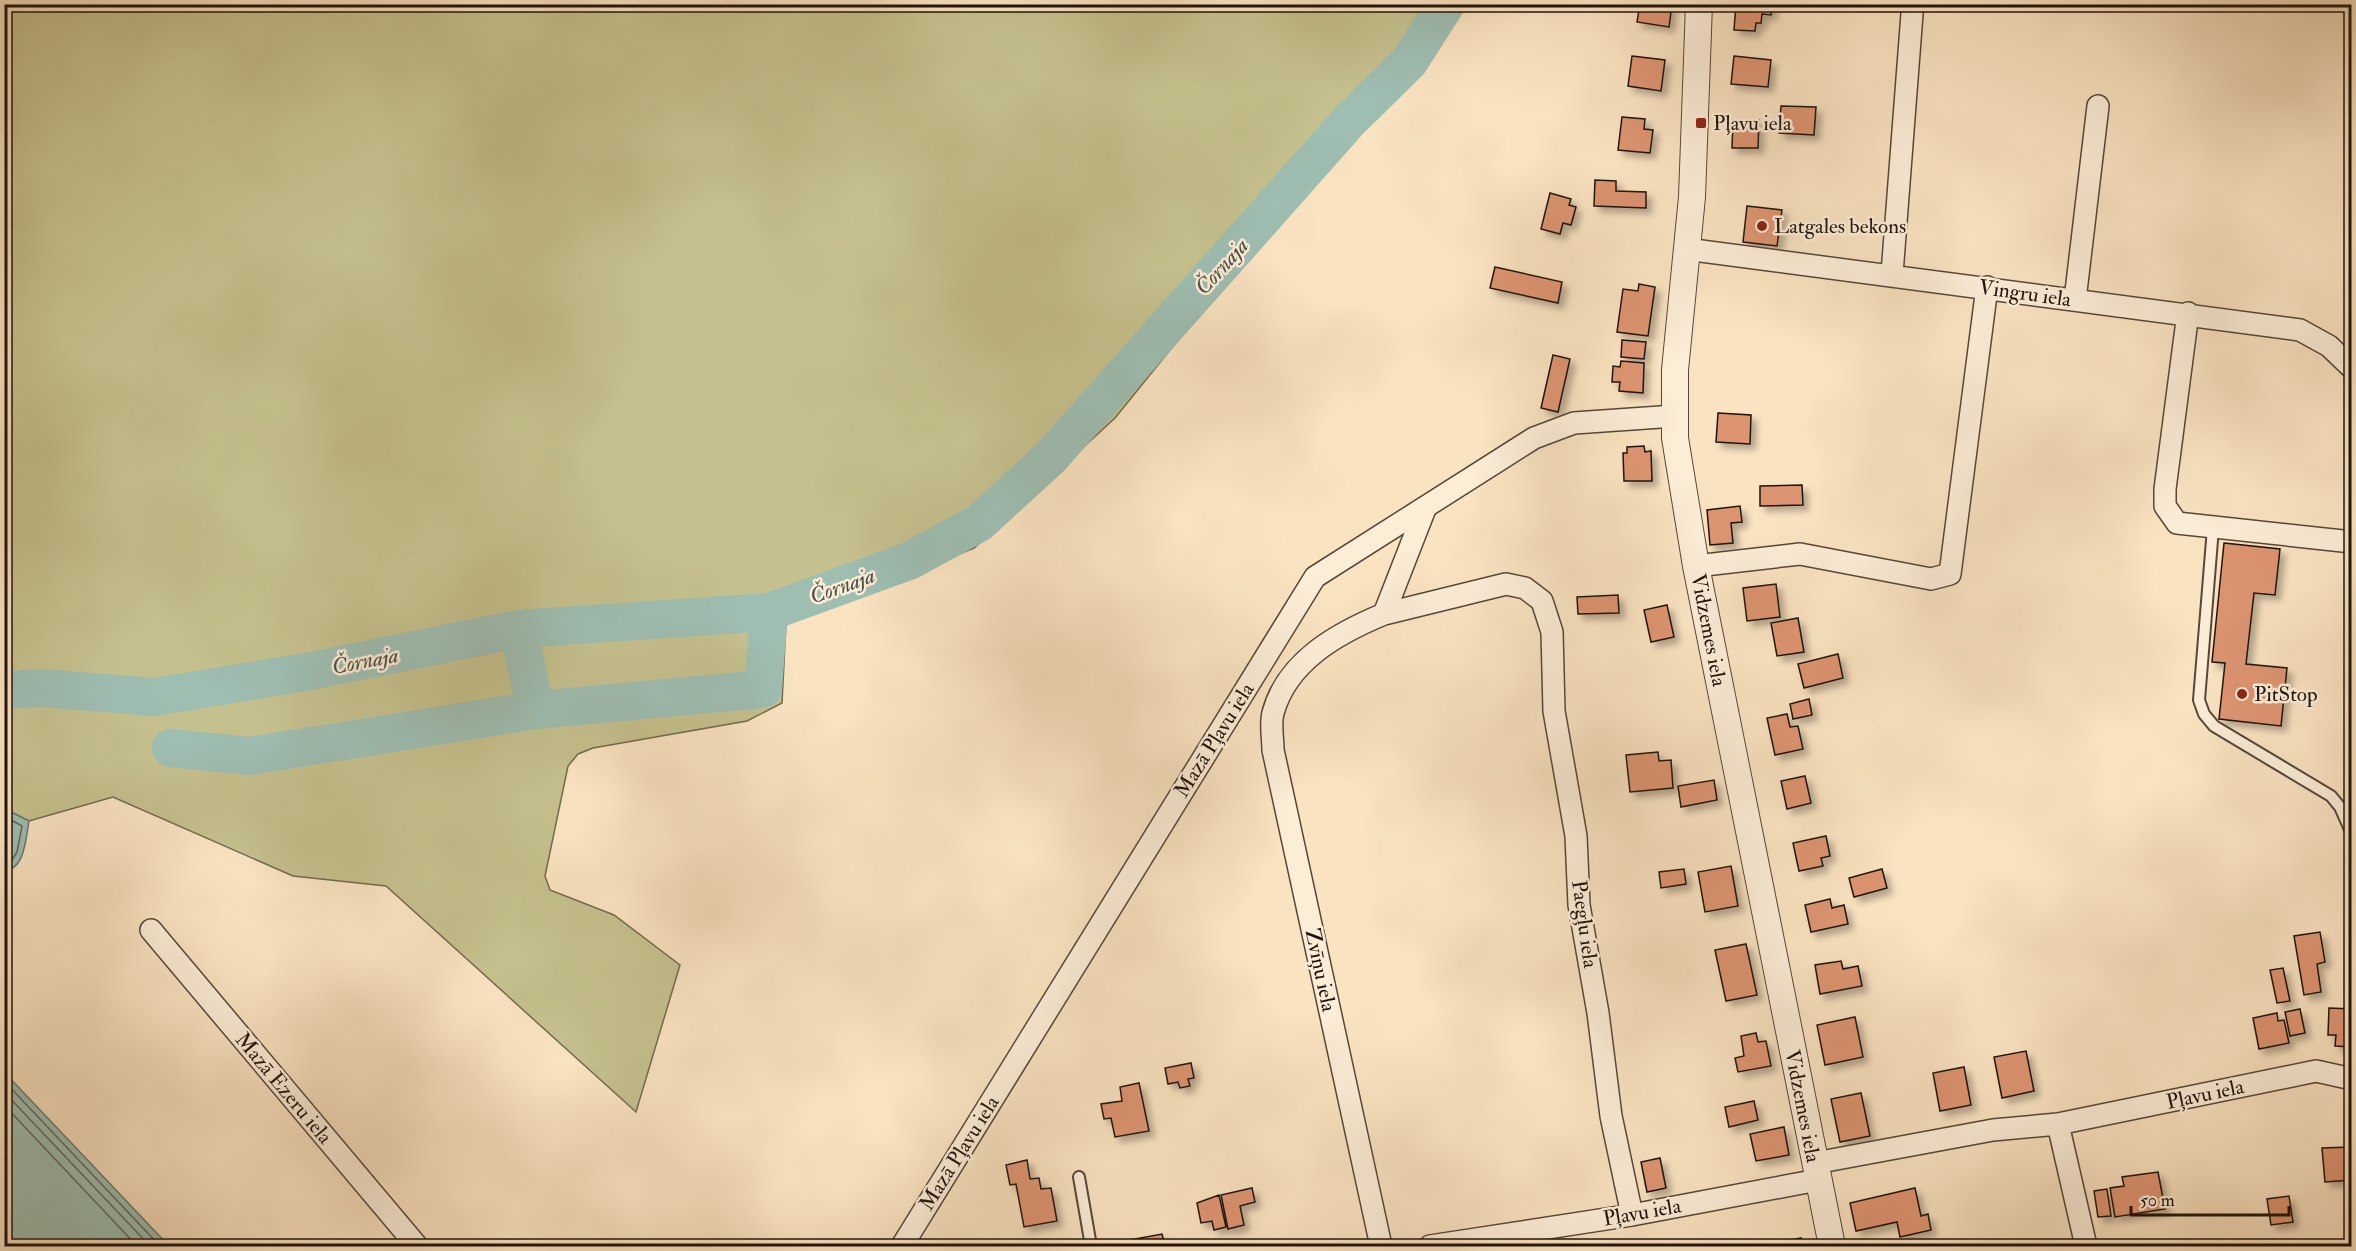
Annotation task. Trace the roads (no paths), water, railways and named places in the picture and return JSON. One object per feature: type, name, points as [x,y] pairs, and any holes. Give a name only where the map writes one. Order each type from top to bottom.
[{"type":"street","name":"Vidzemes iela","points":[[1699,4],[1692,197],[1675,370],[1675,416],[1680,476],[1832,1246]]},
{"type":"street","points":[[1892,274],[1912,15]]},
{"type":"street","points":[[2075,300],[2098,106]]},
{"type":"street","name":"Vingru iela","points":[[1686,249],[1892,274],[2300,330],[2329,346],[2352,368]]},
{"type":"street","points":[[1696,566],[1800,554],[1931,579],[1950,574],[1987,287]]},
{"type":"street","points":[[2188,314],[2165,506],[2177,523],[2352,542]]},
{"type":"street","name":"Mazā Pļavu iela","points":[[902,1246],[1315,577],[1534,438],[1574,423],[1675,416]]},
{"type":"street","points":[[1384,614],[1425,509]]},
{"type":"street","name":"Paegļu iela","points":[[1280,693],[1308,657],[1348,629],[1384,614],[1506,584],[1524,588],[1542,601],[1552,632],[1554,711],[1576,836],[1579,905],[1598,1012],[1611,1116],[1632,1215]]},
{"type":"street","name":"Zvīņu iela","points":[[1280,693],[1272,715],[1273,750],[1381,1246]]},
{"type":"street","name":"Mazā Ezeru iela","points":[[151,930],[417,1246]]},
{"type":"street","name":"Pļavu iela","points":[[1430,1246],[1632,1215],[1993,1130],[2058,1124],[2316,1071],[2352,1078]]},
{"type":"street","points":[[2058,1124],[2086,1246]]},
{"type":"lane","points":[[2213,528],[2199,700],[2204,714],[2214,726],[2331,796],[2340,807],[2352,834]]},
{"type":"lane","points":[[1079,1177],[1091,1246]]},
{"type":"water","points":[[5,809],[29,821],[21,858],[12,869],[5,870]]},
{"type":"water","points":[[4,1072],[169,1246],[5,1246]]},
{"type":"waterway","name":"Čornaja","points":[[4,690],[42,688],[154,697],[306,672],[518,629],[769,612],[909,561],[979,523],[1051,457],[1349,121],[1409,62],[1446,4]]},
{"type":"waterway","points":[[171,748],[250,756],[536,710],[763,689],[769,612]]},
{"type":"waterway","points":[[518,629],[536,710]]},
{"type":"place","name":"Pļavu iela","points":[[1701,123]]},
{"type":"place","name":"Latgales bekons","points":[[1762,226]]},
{"type":"place","name":"PitStop","points":[[2242,694]]}]
